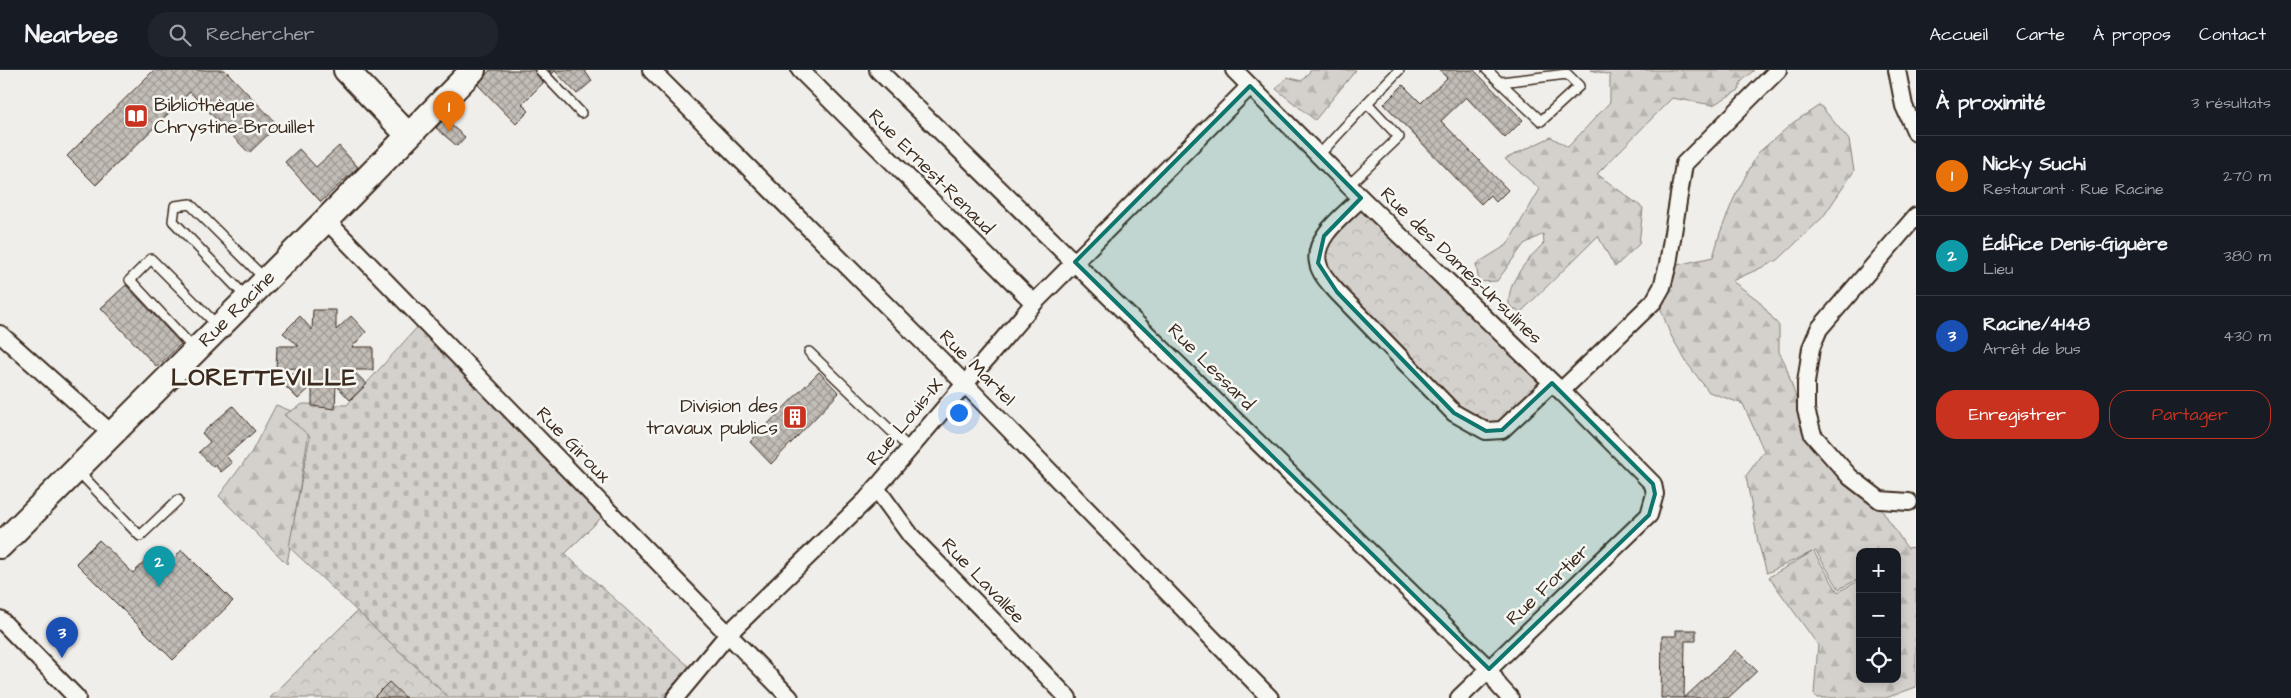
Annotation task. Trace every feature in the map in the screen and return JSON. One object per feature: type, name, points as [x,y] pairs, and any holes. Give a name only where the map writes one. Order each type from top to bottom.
[{"type":"main road","points":[[346,70],[408,135]]},
{"type":"main road","name":"Rue Racine","points":[[0,546],[111,433],[219,328],[473,70]]},
{"type":"street","name":"Rue Martel","points":[[651,70],[964,383],[1270,698]]},
{"type":"street","name":"Rue Ernest-Renaud","points":[[800,70],[1034,303]]},
{"type":"street","name":"Rue Lessard","points":[[878,70],[1489,669],[1499,686],[1510,698]]},
{"type":"street","name":"Rue des Dames-Ursulines","points":[[1234,70],[1361,198],[1643,472],[1653,484],[1655,494]]},
{"type":"street","points":[[1361,198],[1324,236],[1318,250],[1318,263],[1331,285],[1454,413],[1486,431],[1502,430],[1557,387],[1654,301],[1662,287],[1668,264],[1684,164],[1778,70]]},
{"type":"street","points":[[1897,70],[1904,106],[1916,133]]},
{"type":"street","name":"Rue Louis-IX","points":[[675,698],[729,633],[866,500],[1034,303],[1250,86]]},
{"type":"street","points":[[1909,502],[1880,500],[1850,477],[1813,435],[1806,410],[1806,383],[1811,348],[1819,329],[1916,216]]},
{"type":"street","name":"Rue Giroux","points":[[326,220],[729,633],[790,698]]},
{"type":"street","points":[[2,340],[111,433]]},
{"type":"street","name":"Rue Lavallée","points":[[876,488],[911,536],[1068,698]]},
{"type":"street","name":"Rue Fortier","points":[[1459,698],[1649,514],[1655,494]]},
{"type":"street","points":[[0,619],[77,698]]},
{"type":"lane","points":[[540,70],[581,113]]},
{"type":"lane","points":[[1318,155],[1399,70]]},
{"type":"lane","points":[[1487,70],[1541,121],[1579,86],[1568,74],[1501,82]]},
{"type":"lane","points":[[1349,185],[1399,137],[1367,103]]},
{"type":"lane","points":[[247,298],[173,220],[175,206],[190,204],[266,280]]},
{"type":"lane","points":[[196,350],[130,280],[151,259],[219,328]]},
{"type":"lane","points":[[809,352],[909,448]]},
{"type":"lane","points":[[76,469],[140,536],[178,500]]},
{"type":"highlighted area","points":[[1250,86],[1361,198],[1324,236],[1318,263],[1337,292],[1454,413],[1486,431],[1502,430],[1552,383],[1653,484],[1655,494],[1649,515],[1489,669],[1075,262]]},
{"type":"green space","points":[[1311,70],[1356,70],[1315,120],[1276,89],[1287,77],[1302,81]]},
{"type":"green space","points":[[1591,70],[1754,70],[1741,82],[1739,90],[1713,105],[1672,98],[1597,174],[1643,208],[1639,244],[1615,267],[1598,236],[1520,313],[1509,305],[1511,287],[1525,263],[1544,243],[1543,234],[1524,244],[1497,281],[1479,282],[1476,264],[1507,245],[1540,189],[1505,159],[1551,137],[1568,147],[1610,102],[1610,75]]},
{"type":"green space","points":[[1820,105],[1849,140],[1854,171],[1823,217],[1778,260],[1732,281],[1758,300],[1779,326],[1779,352],[1785,363],[1805,427],[1840,480],[1875,499],[1907,548],[1916,547],[1916,687],[1886,698],[1817,698],[1814,694],[1818,645],[1769,577],[1812,552],[1767,573],[1758,542],[1746,476],[1764,451],[1743,404],[1709,392],[1687,363],[1670,334],[1659,304],[1677,265],[1713,257],[1734,198],[1758,153],[1794,122]]},
{"type":"green space","points":[[1361,198],[1552,383],[1506,425],[1472,424],[1337,292],[1318,251]]},
{"type":"green space","points":[[421,323],[608,511],[565,554],[694,671],[669,698],[449,698],[289,547],[310,436],[284,415],[303,404],[347,405]]},
{"type":"green space","points":[[276,405],[311,419],[287,564],[219,496],[251,453]]},
{"type":"green space","points":[[357,611],[449,698],[270,698]]},
{"type":"building","points":[[154,70],[225,70],[278,125],[249,153],[190,92],[96,185],[67,156]]},
{"type":"building","points":[[490,70],[534,70],[543,83],[522,104],[529,111],[516,124],[478,85]]},
{"type":"building","points":[[549,70],[584,70],[592,81],[577,94],[555,71],[552,74]]},
{"type":"building","points":[[1439,70],[1474,70],[1523,120],[1505,138],[1466,97],[1441,121],[1508,190],[1496,202],[1490,195],[1481,204],[1384,104],[1403,85],[1421,103],[1447,78]]},
{"type":"building","points":[[444,119],[465,137],[457,146],[436,128]]},
{"type":"building","points":[[339,146],[358,167],[321,202],[285,162],[299,149],[316,167]]},
{"type":"building","points":[[126,285],[181,344],[157,367],[101,308]]},
{"type":"building","points":[[313,310],[336,310],[336,330],[351,316],[366,332],[352,347],[373,347],[373,370],[352,370],[367,384],[350,400],[336,385],[335,409],[312,406],[312,386],[298,399],[282,383],[298,368],[276,369],[277,346],[299,346],[283,333],[300,316],[312,330]]},
{"type":"building","name":"Division des travaux publics","points":[[819,372],[839,393],[771,464],[750,442]]},
{"type":"building","points":[[233,406],[255,431],[226,456],[232,463],[221,472],[215,465],[213,467],[199,452],[210,442],[202,433]]},
{"type":"building","points":[[99,540],[133,573],[153,554],[162,563],[167,558],[171,561],[182,550],[233,601],[173,660],[76,563]]},
{"type":"building","points":[[1676,630],[1696,630],[1696,641],[1685,641],[1684,698],[1661,698],[1662,636],[1676,636]]},
{"type":"building","points":[[1736,650],[1757,671],[1728,698],[1684,698]]},
{"type":"building","points":[[389,682],[406,698],[373,698]]},
{"type":"place","name":"Bibliothèque Chrystine-Brouillet","points":[[136,116]]},
{"type":"place","name":"Nicky Suchi","points":[[449,132]]},
{"type":"place","name":"Division des travaux publics","points":[[795,417]]},
{"type":"place","name":"Édifice Denis-Giguère","points":[[159,587]]},
{"type":"place","name":"Racine/4148","points":[[62,658]]},
{"type":"district","name":"LORETTEVILLE","points":[[264,378]]}]
